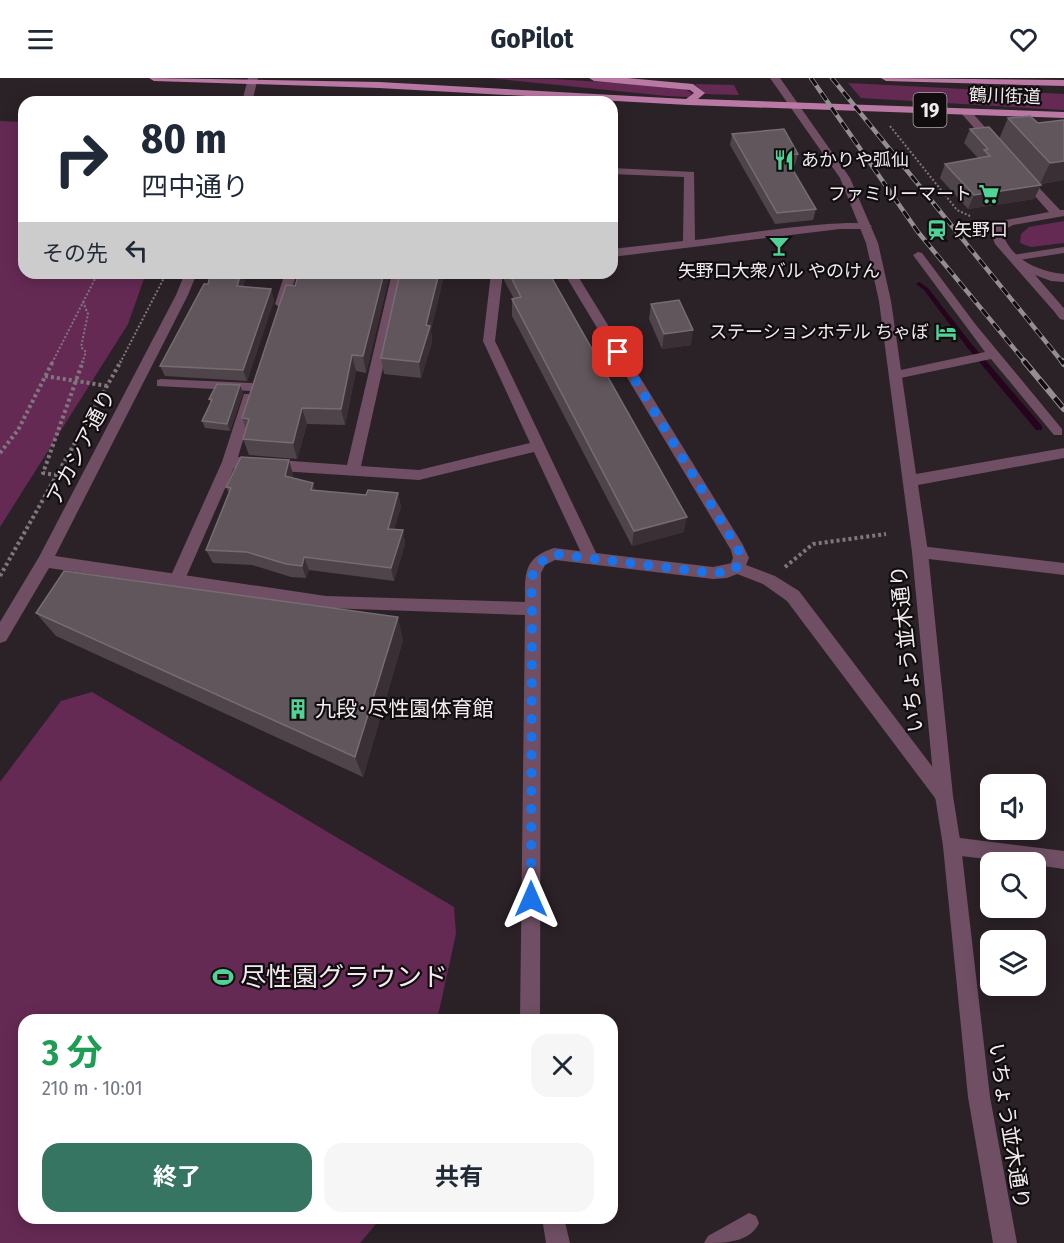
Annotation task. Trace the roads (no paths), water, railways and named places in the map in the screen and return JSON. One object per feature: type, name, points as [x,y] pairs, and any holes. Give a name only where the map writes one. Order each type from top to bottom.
[{"type":"main road","name":"鶴川街道","points":[[154,78],[379,85],[566,96]]},
{"type":"main road","name":"19","points":[[453,78],[596,96]]},
{"type":"main road","points":[[594,78],[693,87],[700,93],[688,102]]},
{"type":"main road","name":"鶴川街道","points":[[886,78],[1064,83]]},
{"type":"main road","name":"鶴川街道","points":[[618,99],[1064,115]]},
{"type":"street","name":"いちょう並木通り","points":[[775,78],[845,178],[866,226],[885,301],[920,552],[944,796],[952,846],[979,1097],[1005,1243]]},
{"type":"street","points":[[248,96],[252,80]]},
{"type":"street","points":[[965,111],[1002,153]]},
{"type":"street","points":[[1017,170],[1060,214]]},
{"type":"street","points":[[618,171],[690,174],[689,243]]},
{"type":"street","points":[[1060,214],[1010,222],[996,230],[999,242],[1060,311]]},
{"type":"street","points":[[618,252],[840,226],[866,226]]},
{"type":"street","points":[[1016,261],[1038,273],[1064,279],[1054,292],[1060,311]]},
{"type":"street","name":"アカシア通り","points":[[0,636],[45,561],[177,306],[188,279]]},
{"type":"street","points":[[277,315],[289,279]]},
{"type":"street","points":[[353,470],[397,279]]},
{"type":"street","points":[[496,279],[489,341],[590,557]]},
{"type":"street","points":[[530,1014],[533,573],[539,561],[554,554],[712,573],[727,572],[736,568],[741,558],[738,549],[574,279]]},
{"type":"street","points":[[177,580],[229,462],[254,382]]},
{"type":"street","points":[[229,462],[419,475],[537,446]]},
{"type":"street","points":[[910,481],[1064,453]]},
{"type":"street","points":[[920,552],[1064,569]]},
{"type":"street","points":[[45,561],[347,603],[532,609]]},
{"type":"street","points":[[736,568],[782,587],[793,596],[944,796]]},
{"type":"street","points":[[952,846],[1064,860]]},
{"type":"street","points":[[554,1224],[558,1243]]},
{"type":"lane","points":[[1016,261],[1064,250]]},
{"type":"lane","points":[[918,255],[994,354],[1058,432]]},
{"type":"lane","points":[[896,375],[994,354]]},
{"type":"lane","points":[[161,383],[254,382]]},
{"type":"lane","points":[[715,1243],[749,1223]]},
{"type":"waterway","points":[[919,284],[926,289],[968,344],[1039,428]]},
{"type":"railway","points":[[811,78],[918,232],[1026,363]]},
{"type":"railway","points":[[832,78],[1063,363]]},
{"type":"railway","points":[[1024,361],[1064,409]]},
{"type":"place","name":"あかりや弧仙","points":[[784,160]]},
{"type":"place","name":"ファミリーマート","points":[[989,194]]},
{"type":"place","name":"矢野口","points":[[937,230]]},
{"type":"place","name":"矢野口大衆バル やのけん","points":[[779,246]]},
{"type":"place","name":"ステーションホテル ちゃぼ","points":[[946,332]]},
{"type":"place","name":"九段･尽性園体育館","points":[[298,709]]},
{"type":"place","name":"尽性園グラウンド","points":[[223,977]]}]
